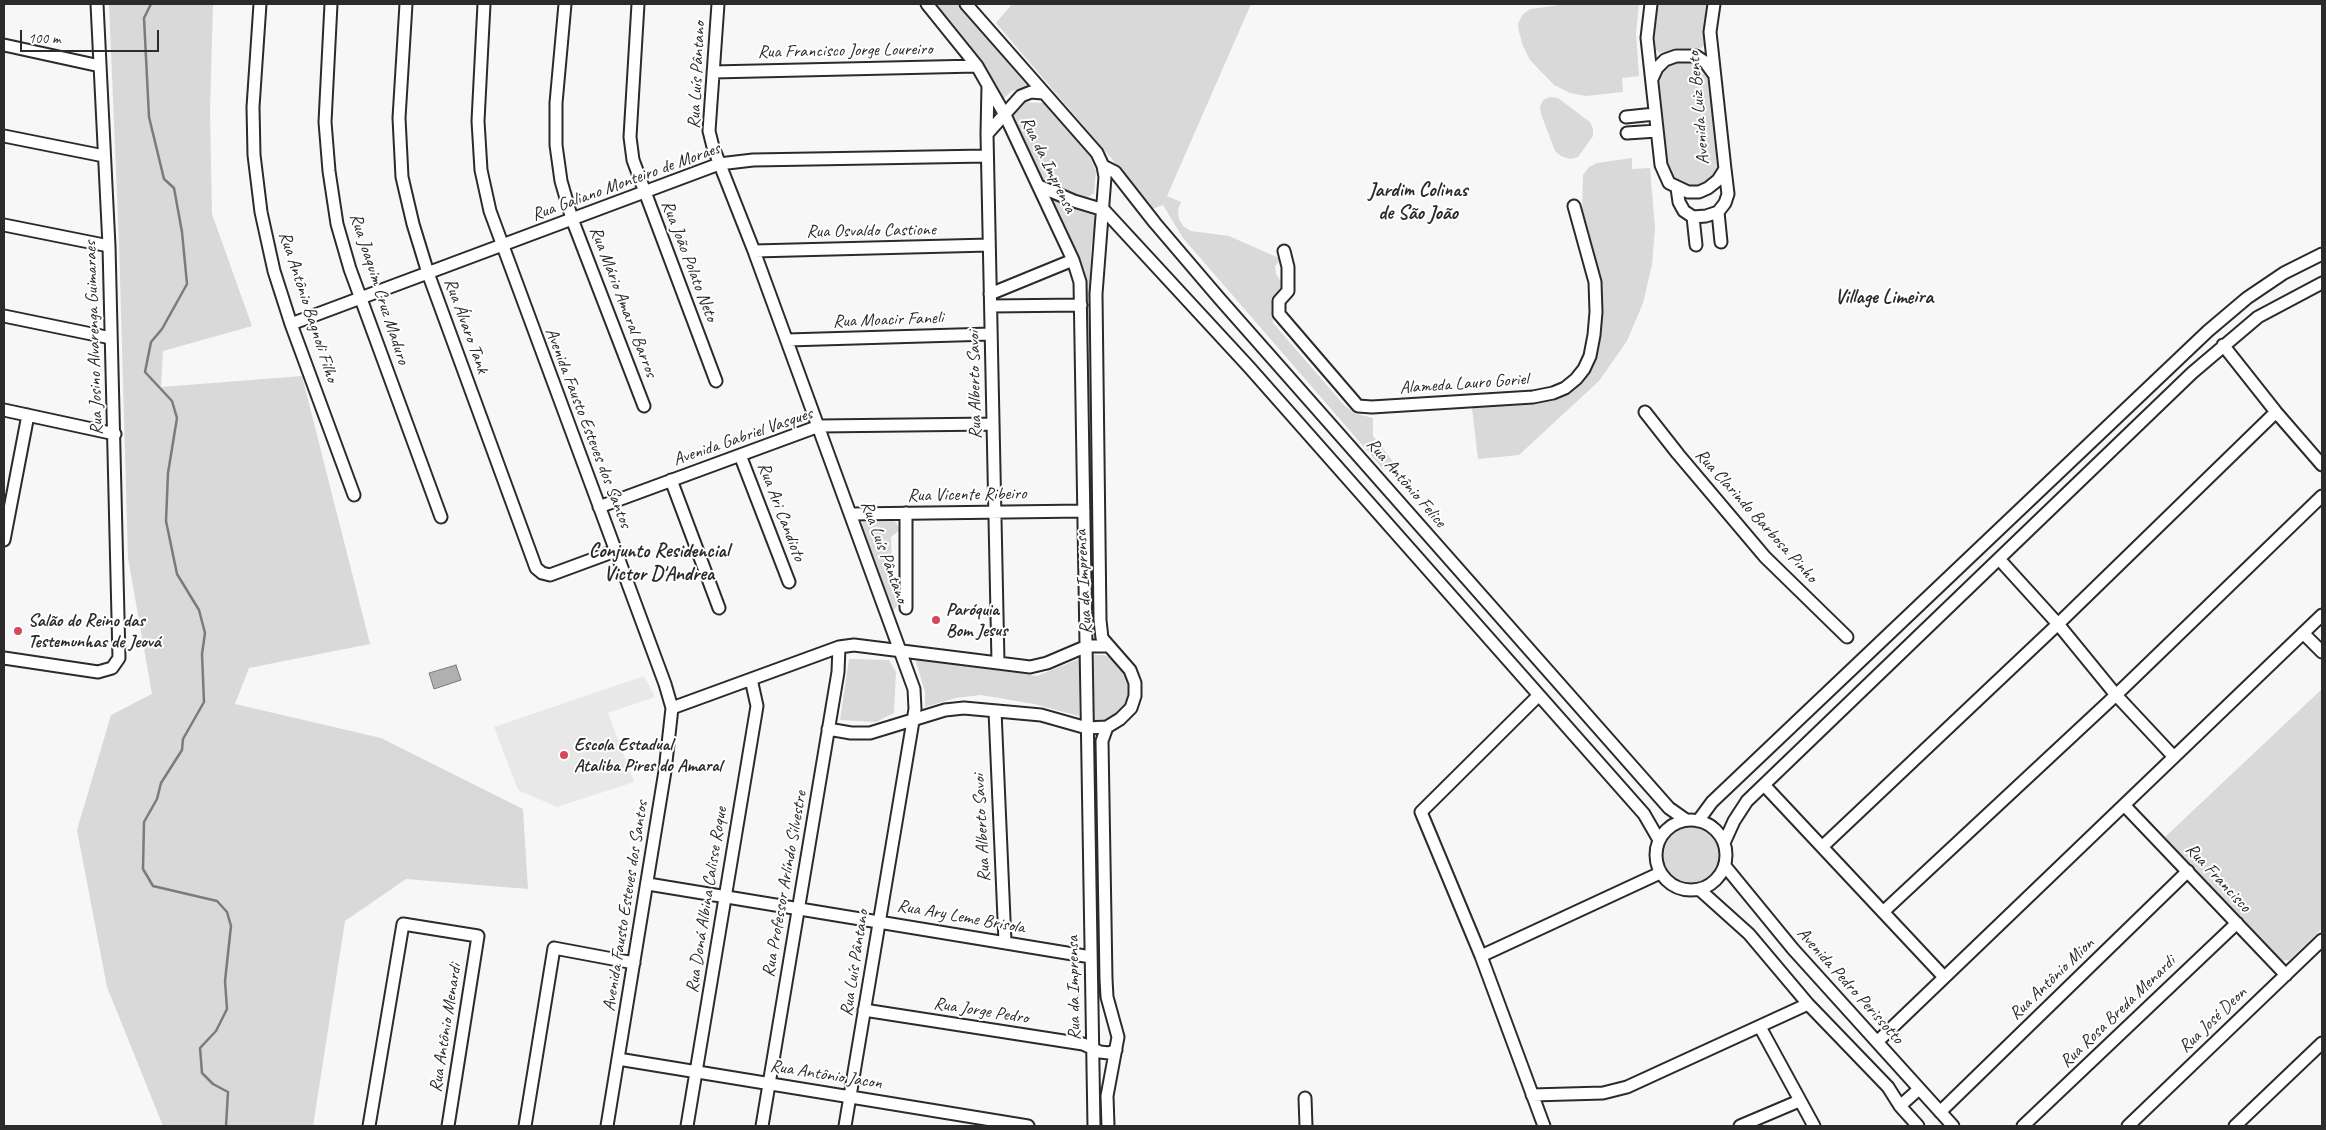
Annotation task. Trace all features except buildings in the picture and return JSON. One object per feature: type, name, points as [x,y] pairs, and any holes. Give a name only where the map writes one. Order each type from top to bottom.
[{"type":"street","name":"Rua Josino Alvarenga Guimaraes","points":[[4,658],[98,672],[112,668],[119,658],[109,246],[97,4]]},
{"type":"street","name":"Rua Antônio Bagnoli Filho","points":[[260,4],[253,107],[254,155],[263,220],[274,271],[354,495]]},
{"type":"street","name":"Rua Joaquim Cruz Maduro","points":[[331,4],[325,122],[329,171],[337,224],[360,298],[441,516]]},
{"type":"street","name":"Rua Álvaro Tank","points":[[406,4],[399,118],[402,177],[413,224],[428,273],[536,568],[542,573],[550,575],[615,551]]},
{"type":"street","name":"Avenida Fausto Esteves dos Santos","points":[[484,4],[478,121],[481,170],[490,211],[501,246],[665,684],[672,708],[665,771],[648,884],[607,1126]]},
{"type":"street","name":"Rua Mário Amaral Barros","points":[[565,4],[556,102],[556,145],[561,181],[572,219],[644,406]]},
{"type":"street","name":"Rua João Polato Neto","points":[[638,4],[630,137],[632,160],[716,381]]},
{"type":"street","name":"Rua Luís Pântano","points":[[718,4],[709,131],[719,164],[754,251],[914,689],[914,720],[845,1126]]},
{"type":"street","name":"Rua da Imprensa","points":[[927,4],[977,66],[988,85],[1005,116],[1074,260],[1080,282],[1094,1126]]},
{"type":"street","name":"Rua da Imprensa","points":[[966,4],[1097,153],[1103,166],[1105,177],[1104,210],[1097,263],[1096,294],[1100,620],[1102,638],[1107,646],[1121,658],[1130,670],[1135,683],[1135,696],[1131,708],[1120,719],[1107,727],[1102,741],[1107,998],[1118,1037],[1107,1096],[1108,1126]]},
{"type":"street","points":[[1651,4],[1647,38],[1657,131],[1664,175],[1669,183],[1677,188],[1679,202],[1684,211],[1693,216],[1706,216],[1718,212],[1725,203],[1728,194],[1725,169]]},
{"type":"street","name":"Avenida Luiz Bento","points":[[1677,188],[1688,192],[1699,192],[1718,180],[1725,169],[1710,32],[1714,4]]},
{"type":"street","points":[[4,45],[100,66]]},
{"type":"street","points":[[1652,80],[1658,68],[1665,60],[1676,56],[1696,56],[1705,62],[1714,74]]},
{"type":"street","name":"Rua Francisco Jorge Loureiro","points":[[713,72],[977,66]]},
{"type":"street","name":"Rua Alberto Savoi","points":[[988,85],[986,134],[998,662]]},
{"type":"street","points":[[986,134],[995,123],[1005,116],[1014,102],[1021,96],[1031,92],[1043,92]]},
{"type":"street","points":[[1626,117],[1655,114]]},
{"type":"street","points":[[1627,133],[1657,131]]},
{"type":"street","points":[[4,136],[104,156]]},
{"type":"street","name":"Rua Galiano Monteiro de Moraes","points":[[292,324],[719,164],[753,160],[987,156]]},
{"type":"street","name":"Rua Antônio Felice","points":[[1103,166],[1115,172],[1155,223],[1225,305],[1669,808],[1686,820]]},
{"type":"street","points":[[1038,186],[1074,201],[1104,210],[1249,367],[1644,814],[1659,840]]},
{"type":"street","name":"Alameda Lauro Goriel","points":[[1284,252],[1288,267],[1288,291],[1278,301],[1279,314],[1358,406],[1372,408],[1532,397],[1565,388],[1584,369],[1590,356],[1596,312],[1595,282],[1574,206]]},
{"type":"street","points":[[1718,212],[1721,242]]},
{"type":"street","points":[[1693,216],[1696,245]]},
{"type":"street","points":[[4,225],[109,246]]},
{"type":"street","name":"Rua Osvaldo Castione","points":[[754,251],[989,245]]},
{"type":"street","points":[[1698,820],[1719,795],[2208,331],[2247,298],[2284,273],[2322,254]]},
{"type":"street","points":[[990,294],[1074,260]]},
{"type":"street","points":[[1724,843],[1734,821],[1747,801],[2223,345],[2258,317],[2322,283]]},
{"type":"street","points":[[990,306],[1081,305]]},
{"type":"street","points":[[4,316],[111,338]]},
{"type":"street","name":"Rua Moacir Faneli","points":[[787,340],[991,334]]},
{"type":"street","points":[[2223,345],[2276,412],[2322,465]]},
{"type":"street","points":[[4,410],[115,434]]},
{"type":"street","name":"Rua Clarindo Barbosa Pinho","points":[[1645,412],[1765,557],[1847,637]]},
{"type":"street","points":[[1823,846],[2058,624],[2276,412]]},
{"type":"street","points":[[4,540],[28,415]]},
{"type":"street","name":"Avenida Gabriel Vasques","points":[[599,506],[819,426],[993,424]]},
{"type":"street","name":"Rua Ari Candioto","points":[[740,455],[789,582]]},
{"type":"street","points":[[671,480],[719,608]]},
{"type":"street","points":[[1883,912],[2116,694],[2322,496]]},
{"type":"street","name":"Rua Vicente Ribeiro","points":[[851,514],[1084,511]]},
{"type":"street","name":"Rua Luís Pântano","points":[[906,513],[906,608]]},
{"type":"street","points":[[1999,559],[2058,624],[2116,694],[2174,757]]},
{"type":"street","points":[[1877,1042],[2322,615]]},
{"type":"street","points":[[2304,633],[2322,652]]},
{"type":"street","points":[[672,708],[839,647],[854,645],[1030,666],[1047,663],[1087,646],[1107,646]]},
{"type":"street","name":"Rua Professor Arlíndo Silvestre","points":[[762,1126],[838,672],[839,647]]},
{"type":"street","name":"Rua Doná Albina Calisse Roque","points":[[687,1126],[757,706],[751,679]]},
{"type":"street","points":[[1538,696],[1421,812],[1481,956],[1544,1126]]},
{"type":"street","points":[[828,729],[850,733],[870,733],[945,710],[964,708],[1041,715],[1087,728],[1107,727]]},
{"type":"street","name":"Rua Alberto Savoi","points":[[994,711],[1005,942]]},
{"type":"street","points":[[1764,785],[1823,846],[1944,978]]},
{"type":"street","name":"Rua Francisco","points":[[2124,805],[2286,975]]},
{"type":"street","points":[[1686,820],[1698,820],[1718,832],[1724,843],[1726,854],[1725,866],[1715,881],[1700,890],[1688,891],[1676,888],[1667,882],[1660,873],[1656,862],[1656,851],[1659,840],[1666,830],[1686,820]]},
{"type":"street","name":"Avenida Pedro Perissotto","points":[[1725,866],[1793,949],[1953,1126]]},
{"type":"street","name":"Rua Antônio Mion","points":[[1940,1112],[2188,871]]},
{"type":"street","points":[[1481,956],[1660,873]]},
{"type":"street","name":"Rua Ary Leme Brisola","points":[[648,884],[1091,957]]},
{"type":"street","points":[[1700,890],[1749,934],[1808,1004],[1888,1087],[1900,1106],[1918,1126]]},
{"type":"street","name":"Rua Rosa Breda Menardi","points":[[2024,1126],[2236,923]]},
{"type":"street","name":"Rua Antônio Menardi","points":[[370,1126],[403,924],[478,936],[448,1126]]},
{"type":"street","name":"Rua José Deon","points":[[2128,1126],[2322,940]]},
{"type":"street","points":[[525,1126],[554,948],[634,963]]},
{"type":"street","points":[[1532,1095],[1603,1093],[1627,1087],[1808,1004]]},
{"type":"street","name":"Rua Jorge Pedro","points":[[864,1010],[1083,1044],[1100,1052],[1109,1053],[1116,1050]]},
{"type":"street","points":[[1760,1027],[1814,1126]]},
{"type":"street","points":[[2235,1126],[2322,1043]]},
{"type":"street","name":"Rua Antônio Jacon","points":[[618,1059],[1028,1126]]},
{"type":"street","points":[[1900,1106],[1919,1089]]},
{"type":"street","points":[[1305,1098],[1306,1126]]},
{"type":"street","points":[[1740,1126],[1799,1101]]},
{"type":"shaded area","points":[[109,4],[213,4],[210,111],[212,214],[252,326],[163,351],[161,387],[302,376],[370,644],[249,668],[235,704],[381,738],[523,809],[528,889],[406,879],[345,921],[313,1126],[163,1126],[107,987],[77,830],[111,715],[152,694],[128,558],[119,243]]},
{"type":"shaded area","points":[[930,4],[961,4],[1029,86],[1012,91],[1001,101]]},
{"type":"shaded area","points":[[1012,4],[1251,4],[1167,196],[1181,202],[1178,210],[1179,219],[1183,226],[1191,231],[1229,236],[1281,259],[1275,266],[1276,274],[1284,286],[1276,294],[1271,304],[1273,323],[1344,405],[1354,413],[1373,418],[1373,436],[1398,468],[1383,469],[1183,238],[1163,205],[1150,210],[1111,158],[996,23]]},
{"type":"shaded area","points":[[1567,4],[1639,4],[1636,34],[1639,76],[1622,78],[1623,92],[1586,96],[1570,93],[1554,85],[1530,60],[1519,32],[1518,24],[1522,15],[1530,9]]},
{"type":"shaded area","points":[[1658,4],[1708,4],[1704,25],[1705,45],[1701,48],[1675,48],[1659,53],[1656,50],[1653,29]]},
{"type":"shaded area","points":[[1686,60],[1696,63],[1704,69],[1710,79],[1719,156],[1718,167],[1713,176],[1696,186],[1686,185],[1670,174],[1667,165],[1657,83],[1660,73],[1668,65]]},
{"type":"shaded area","points":[[1550,97],[1558,98],[1590,122],[1593,136],[1578,157],[1570,159],[1561,156],[1555,151],[1540,107],[1543,100]]},
{"type":"shaded area","points":[[1020,102],[1044,103],[1089,153],[1096,172],[1094,193],[1085,199],[1043,184],[1012,111]]},
{"type":"shaded area","points":[[1632,158],[1632,169],[1650,168],[1655,228],[1652,265],[1643,303],[1627,341],[1599,381],[1519,455],[1478,459],[1472,408],[1555,399],[1567,392],[1599,336],[1582,218],[1583,175],[1589,167],[1597,163]]},
{"type":"shaded area","points":[[1050,198],[1094,215],[1096,219],[1091,248],[1090,296],[1095,635],[1092,634],[1085,291],[1049,200]]},
{"type":"shaded area","points":[[863,522],[896,522],[900,530],[891,537],[893,593],[902,595],[893,612],[861,526]]},
{"type":"shaded area","points":[[1091,655],[1104,655],[1114,659],[1122,666],[1130,681],[1130,692],[1123,711],[1104,723],[1091,724]]},
{"type":"shaded area","points":[[849,659],[889,660],[896,672],[894,713],[876,722],[840,720]]},
{"type":"shaded area","points":[[915,659],[1037,676],[1079,659],[1079,716],[1034,704],[981,695],[956,698],[925,707],[925,692]]},
{"type":"shaded area","points":[[456,665],[461,680],[434,689],[429,673]]},
{"type":"shaded area","name":"Escola Estadual Ataliba Pires do Amaral","points":[[644,676],[655,697],[608,713],[634,782],[557,807],[518,790],[494,727]]},
{"type":"shaded area","points":[[2322,689],[2322,929],[2289,960],[2279,961],[2165,837]]},
{"type":"shaded area","points":[[1685,827],[1697,827],[1711,835],[1719,849],[1717,866],[1711,875],[1697,883],[1685,883],[1675,878],[1668,871],[1663,861],[1663,849],[1668,839],[1675,832]]},
{"type":"waterway","points":[[151,4],[144,18],[149,117],[164,179],[174,188],[182,232],[187,284],[162,329],[151,342],[145,372],[172,401],[177,418],[168,473],[166,521],[177,574],[199,610],[205,633],[202,654],[204,702],[183,739],[182,750],[161,783],[157,799],[144,822],[143,869],[153,886],[217,901],[227,912],[231,926],[225,981],[227,1009],[216,1031],[200,1048],[202,1073],[213,1084],[228,1092],[226,1126]]},
{"type":"place","name":"Paróquia Bom Jesus","points":[[936,620]]},
{"type":"place","name":"Salão do Reino das Testemunhas de Jeová","points":[[18,631]]},
{"type":"place","name":"Escola Estadual Ataliba Pires do Amaral","points":[[564,755]]},
{"type":"district","name":"Jardim Colinas de São João","points":[[1418,202]]},
{"type":"district","name":"Village Limeira","points":[[1884,298]]},
{"type":"district","name":"Conjunto Residencial Victor D'Andrea","points":[[659,564]]}]
